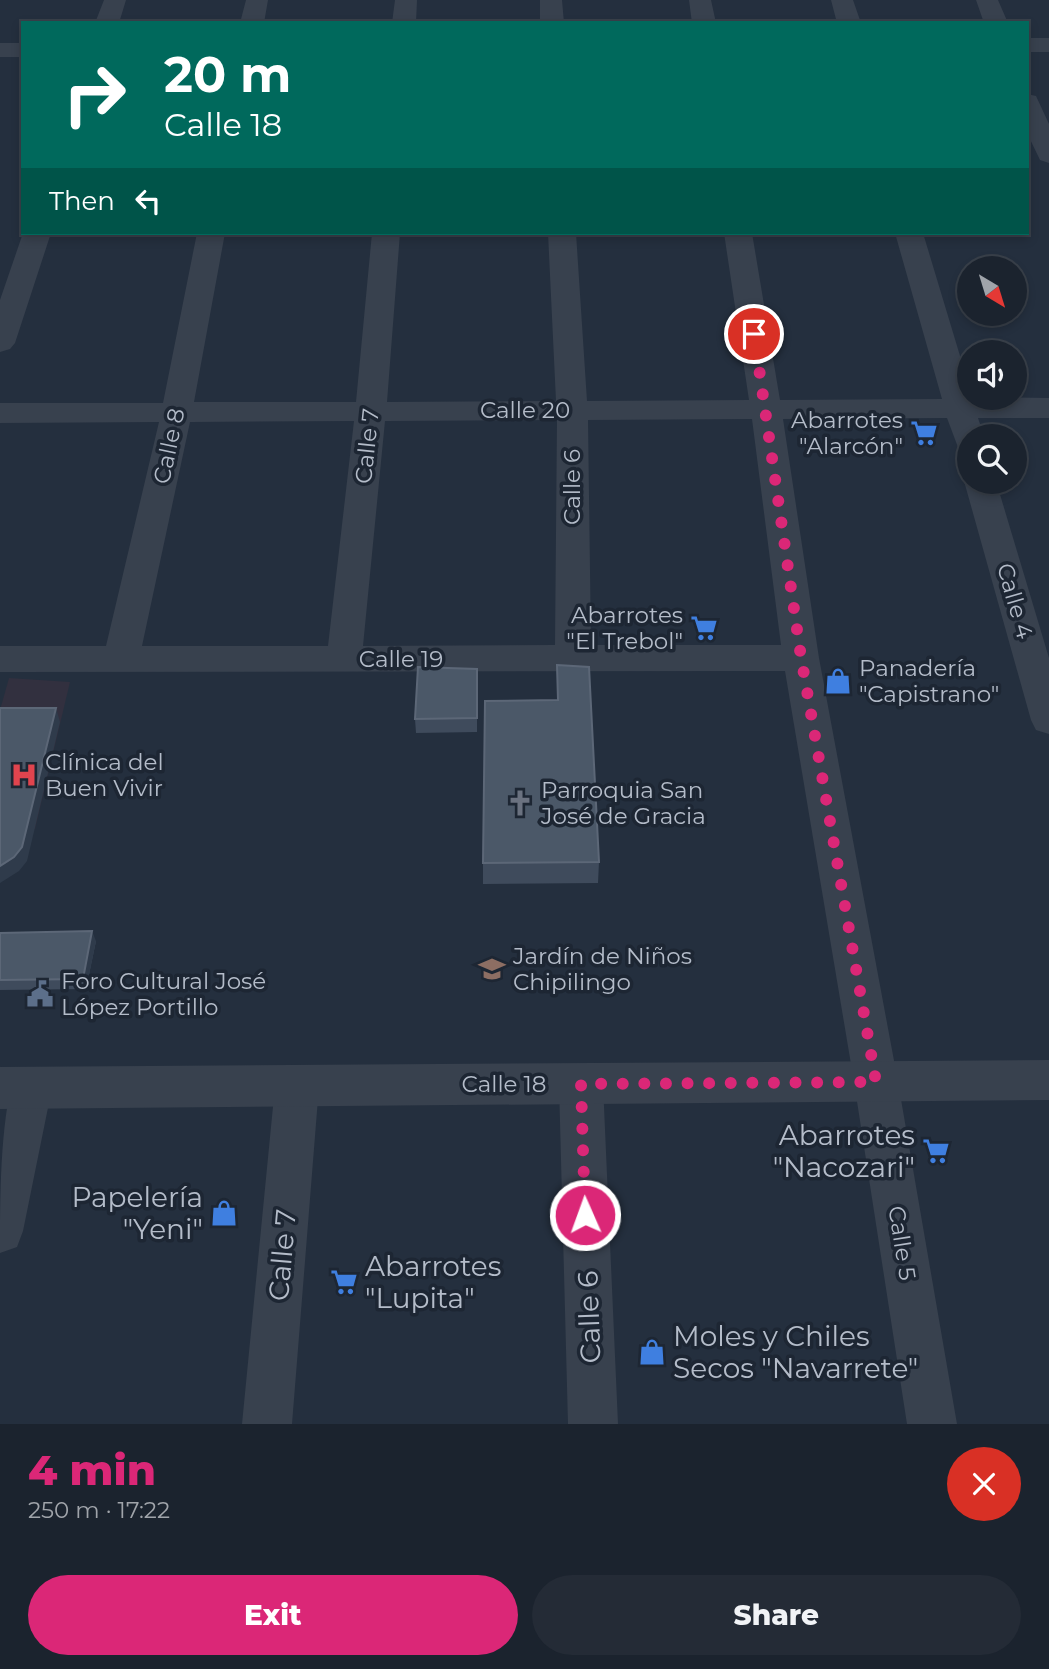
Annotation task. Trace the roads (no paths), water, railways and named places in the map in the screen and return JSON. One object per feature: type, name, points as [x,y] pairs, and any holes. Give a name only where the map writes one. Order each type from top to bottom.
[{"type":"street","points":[[108,21],[114,0]]},
{"type":"street","points":[[252,21],[257,0]]},
{"type":"street","points":[[404,21],[406,0]]},
{"type":"street","points":[[551,0],[552,21]]},
{"type":"street","points":[[700,0],[704,21]]},
{"type":"street","points":[[842,0],[848,21]]},
{"type":"street","points":[[987,0],[995,21]]},
{"type":"street","points":[[1029,45],[1049,45]]},
{"type":"street","points":[[0,50],[21,50]]},
{"type":"street","points":[[1029,106],[1049,155]]},
{"type":"street","points":[[0,343],[36,235]]},
{"type":"street","name":"Calle 8","points":[[121,659],[177,412],[211,235]]},
{"type":"street","name":"Calle 7","points":[[344,659],[371,411],[386,235]]},
{"type":"street","name":"Calle 6","points":[[562,235],[572,410],[573,658]]},
{"type":"street","name":"Calle 5","points":[[738,235],[801,657],[876,1082],[932,1424]]},
{"type":"street","points":[[910,235],[957,399]]},
{"type":"street","name":"Calle 20","points":[[1027,408],[1049,408]]},
{"type":"street","name":"Calle 20","points":[[0,413],[957,409]]},
{"type":"street","name":"Calle 4","points":[[985,494],[1049,720]]},
{"type":"street","name":"Calle 19","points":[[0,659],[801,657]]},
{"type":"street","name":"Calle 18","points":[[15,1088],[1049,1080]]},
{"type":"street","name":"Calle 6","points":[[581,1084],[593,1424]]},
{"type":"street","name":"Calle 7","points":[[267,1424],[298,1086]]},
{"type":"street","points":[[0,1231],[15,1088]]},
{"type":"place","name":"Abarrotes \"Alarcón\"","points":[[924,433]]},
{"type":"place","name":"Abarrotes \"El Trebol\"","points":[[704,628]]},
{"type":"place","name":"Panadería \"Capistrano\"","points":[[838,681]]},
{"type":"place","name":"Clínica del Buen Vivir","points":[[24,775]]},
{"type":"place","name":"Parroquia San José de Gracia","points":[[520,803]]},
{"type":"place","name":"Jardín de Niños Chipilingo","points":[[492,969]]},
{"type":"place","name":"Foro Cultural José López Portillo","points":[[40,994]]},
{"type":"place","name":"Abarrotes \"Nacozari\"","points":[[936,1151]]},
{"type":"place","name":"Papelería \"Yeni\"","points":[[224,1213]]},
{"type":"place","name":"Abarrotes \"Lupita\"","points":[[344,1282]]},
{"type":"place","name":"Moles y Chiles Secos \"Navarrete\"","points":[[652,1352]]}]
